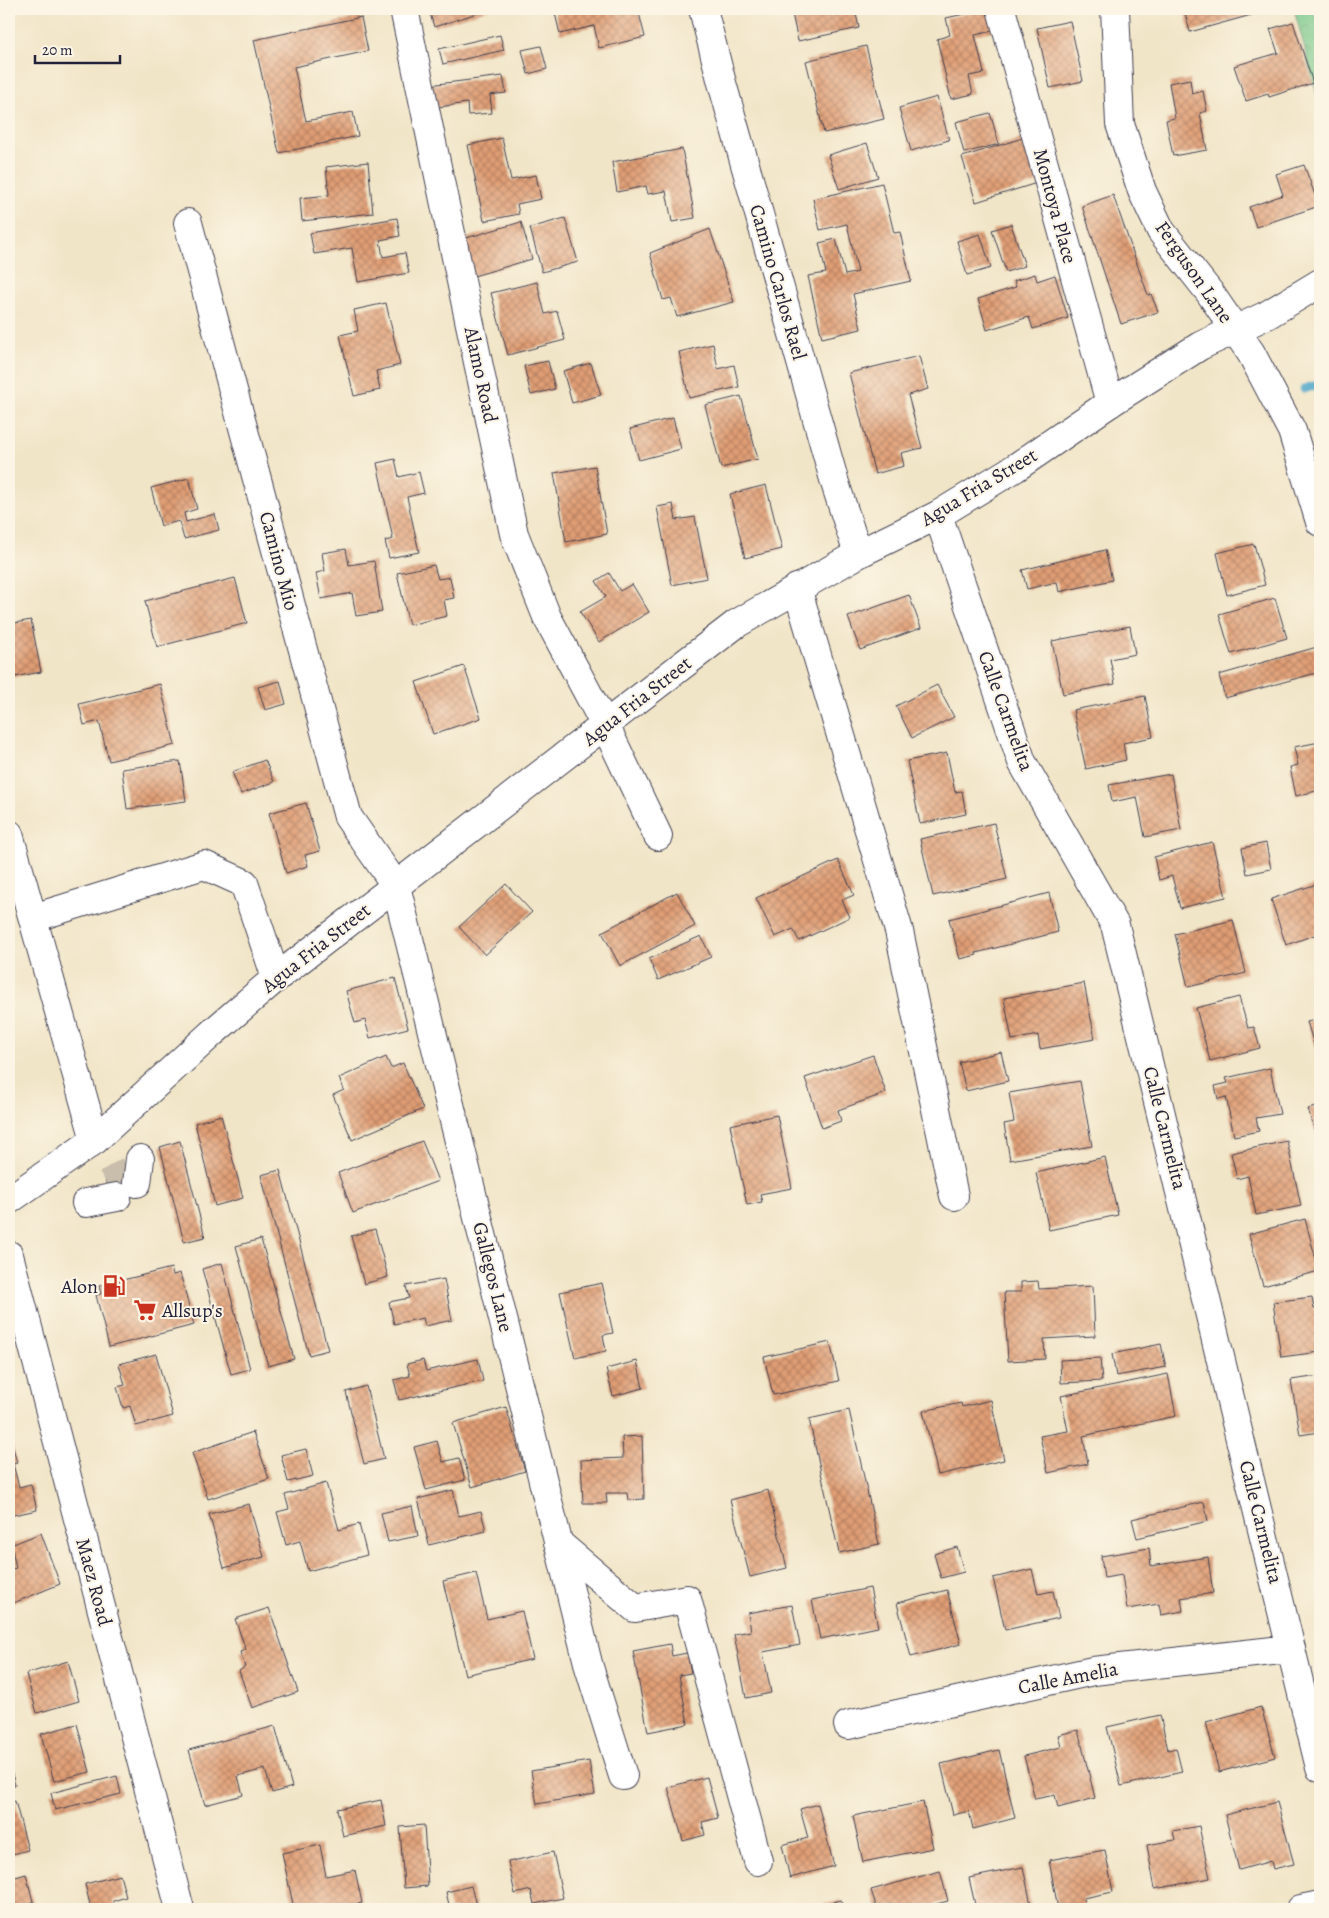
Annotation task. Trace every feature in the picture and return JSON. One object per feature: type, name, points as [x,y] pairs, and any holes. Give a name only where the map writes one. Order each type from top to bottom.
[{"type":"street","name":"Alamo Road","points":[[404,9],[514,534],[547,617],[605,725],[658,836]]},
{"type":"street","name":"Camino Carlos Rael","points":[[703,9],[724,93],[832,474],[858,554]]},
{"type":"street","name":"Montoya Place","points":[[1001,9],[1110,403]]},
{"type":"street","name":"Ferguson Lane","points":[[1115,9],[1120,124],[1142,191],[1162,231],[1210,293],[1251,353],[1292,431],[1320,522]]},
{"type":"street","name":"Camino Mio","points":[[188,223],[348,817],[396,886]]},
{"type":"street","name":"Agua Fria Street","points":[[9,1200],[95,1140],[212,1033],[276,978],[736,624],[858,554],[938,515],[1015,468],[1110,403],[1200,346],[1267,316],[1320,283]]},
{"type":"street","name":"Calle Carmelita","points":[[938,515],[1022,762],[1115,925],[1320,1768]]},
{"type":"street","points":[[797,588],[899,932],[954,1196]]},
{"type":"street","points":[[9,834],[95,1140]]},
{"type":"street","points":[[33,918],[204,865],[244,883],[276,978]]},
{"type":"street","name":"Gallegos Lane","points":[[396,886],[589,1668],[623,1776]]},
{"type":"street","name":"Maez Road","points":[[9,1255],[180,1909]]},
{"type":"street","points":[[558,1543],[635,1608],[686,1599],[758,1862]]},
{"type":"street","name":"Calle Amelia","points":[[848,1725],[1093,1671],[1291,1649]]},
{"type":"street","points":[[1301,1909],[1320,1905]]},
{"type":"green space","points":[[1294,9],[1320,9],[1320,106]]},
{"type":"building","points":[[490,9],[434,27],[429,10]]},
{"type":"building","points":[[554,9],[638,9],[645,37],[599,48],[594,26],[560,34]]},
{"type":"building","points":[[791,9],[855,9],[859,28],[798,41]]},
{"type":"building","points":[[992,9],[997,30],[975,35],[984,73],[969,76],[973,94],[951,99],[937,39],[950,35],[946,18]]},
{"type":"building","points":[[1184,9],[1273,9],[1190,32]]},
{"type":"building","points":[[361,17],[368,51],[294,67],[306,121],[353,112],[358,136],[279,153],[254,40]]},
{"type":"building","points":[[1070,21],[1083,81],[1050,88],[1037,28]]},
{"type":"building","points":[[1293,22],[1313,83],[1269,97],[1268,94],[1246,101],[1234,66],[1278,53],[1270,29]]},
{"type":"building","points":[[500,35],[504,50],[443,64],[439,49]]},
{"type":"building","points":[[541,46],[547,69],[528,74],[522,50]]},
{"type":"building","points":[[866,46],[884,119],[824,133],[806,61]]},
{"type":"building","points":[[503,76],[506,93],[490,95],[492,113],[468,115],[467,103],[432,108],[429,85]]},
{"type":"building","points":[[1190,79],[1192,94],[1203,91],[1207,111],[1200,113],[1207,150],[1173,156],[1166,120],[1175,118],[1169,83]]},
{"type":"building","points":[[937,97],[949,140],[911,151],[899,108]]},
{"type":"building","points":[[990,113],[999,144],[964,153],[956,122]]},
{"type":"building","points":[[1026,137],[1040,182],[976,202],[962,157]]},
{"type":"building","points":[[502,138],[511,180],[536,175],[541,199],[517,204],[519,214],[484,221],[468,145]]},
{"type":"building","points":[[867,143],[878,177],[839,189],[828,155]]},
{"type":"building","points":[[682,149],[695,218],[672,222],[666,191],[648,194],[646,186],[617,192],[612,162]]},
{"type":"building","points":[[368,162],[373,213],[302,221],[300,198],[329,195],[326,167]]},
{"type":"building","points":[[1304,165],[1319,206],[1256,227],[1249,207],[1283,195],[1276,174]]},
{"type":"building","points":[[882,183],[894,233],[900,232],[911,281],[853,294],[861,329],[822,338],[808,276],[826,273],[819,243],[836,239],[845,275],[858,272],[847,224],[820,230],[813,199]]},
{"type":"building","points":[[1113,195],[1148,295],[1151,294],[1158,312],[1121,324],[1082,206]]},
{"type":"building","points":[[397,218],[400,236],[380,240],[383,257],[405,253],[409,273],[358,282],[352,248],[314,254],[310,233]]},
{"type":"building","points":[[565,218],[578,262],[542,272],[530,228]]},
{"type":"building","points":[[521,222],[532,259],[467,278],[456,241]]},
{"type":"building","points":[[1011,224],[1025,266],[1006,272],[992,230]]},
{"type":"building","points":[[710,229],[734,302],[677,317],[671,298],[663,300],[650,253]]},
{"type":"building","points":[[980,234],[991,268],[967,275],[957,241]]},
{"type":"building","points":[[1035,274],[1037,281],[1055,275],[1068,318],[1033,329],[1029,317],[987,330],[978,299],[1016,287],[1014,281]]},
{"type":"building","points":[[537,282],[545,314],[557,311],[565,340],[508,355],[491,293]]},
{"type":"building","points":[[386,303],[400,365],[376,371],[380,390],[354,396],[340,335],[358,331],[354,310]]},
{"type":"building","points":[[713,344],[718,369],[734,365],[739,387],[689,398],[679,352]]},
{"type":"building","points":[[919,356],[928,389],[908,395],[922,448],[901,453],[904,466],[875,474],[849,373]]},
{"type":"building","points":[[548,361],[555,389],[531,395],[524,366]]},
{"type":"building","points":[[591,363],[601,395],[572,403],[563,371]]},
{"type":"building","points":[[741,396],[758,459],[721,468],[705,405]]},
{"type":"building","points":[[673,418],[681,449],[639,460],[630,429]]},
{"type":"building","points":[[395,459],[399,477],[419,472],[424,493],[407,497],[419,552],[389,558],[385,541],[393,539],[377,463]]},
{"type":"building","points":[[595,466],[607,534],[566,542],[554,473]]},
{"type":"building","points":[[189,478],[197,509],[184,513],[186,522],[215,514],[219,530],[184,539],[179,521],[161,526],[151,488]]},
{"type":"building","points":[[766,485],[782,549],[745,558],[730,494]]},
{"type":"building","points":[[673,504],[676,520],[695,517],[707,578],[672,585],[657,507]]},
{"type":"building","points":[[1254,544],[1265,585],[1227,595],[1217,553]]},
{"type":"building","points":[[346,549],[349,565],[374,561],[382,612],[356,616],[352,593],[321,599],[316,573],[325,571],[322,553]]},
{"type":"building","points":[[1105,550],[1112,580],[1059,592],[1057,582],[1027,589],[1022,570]]},
{"type":"building","points":[[434,565],[438,579],[450,577],[454,598],[444,600],[447,616],[409,625],[397,573]]},
{"type":"building","points":[[609,573],[620,591],[632,584],[649,612],[599,642],[580,612],[606,597],[596,581]]},
{"type":"building","points":[[235,578],[247,623],[157,647],[145,601]]},
{"type":"building","points":[[909,595],[921,628],[860,650],[848,617]]},
{"type":"building","points":[[1275,598],[1287,638],[1231,654],[1219,614]]},
{"type":"building","points":[[31,620],[41,672],[9,678],[9,624]]},
{"type":"building","points":[[1130,626],[1135,654],[1110,659],[1115,684],[1063,694],[1052,641]]},
{"type":"building","points":[[1317,647],[1320,659],[1320,672],[1225,698],[1219,675]]},
{"type":"building","points":[[464,666],[481,718],[433,734],[416,682]]},
{"type":"building","points":[[280,681],[286,704],[265,710],[258,687]]},
{"type":"building","points":[[160,684],[175,745],[109,761],[99,721],[84,725],[79,704]]},
{"type":"building","points":[[937,685],[954,717],[912,738],[896,706]]},
{"type":"building","points":[[1145,696],[1153,737],[1123,743],[1126,760],[1086,769],[1073,710]]},
{"type":"building","points":[[1320,742],[1320,790],[1296,796],[1290,767],[1298,765],[1294,747]]},
{"type":"building","points":[[947,753],[955,792],[962,791],[966,814],[920,824],[907,761]]},
{"type":"building","points":[[265,760],[274,782],[241,794],[232,772]]},
{"type":"building","points":[[180,761],[186,801],[127,809],[122,769]]},
{"type":"building","points":[[1171,774],[1181,830],[1145,837],[1137,797],[1112,802],[1109,785]]},
{"type":"building","points":[[306,803],[320,851],[305,855],[308,866],[286,873],[269,813]]},
{"type":"building","points":[[994,823],[1007,879],[933,896],[920,839]]},
{"type":"building","points":[[1212,842],[1226,897],[1180,908],[1172,876],[1159,880],[1154,857]]},
{"type":"building","points":[[1266,843],[1271,869],[1247,874],[1242,848]]},
{"type":"building","points":[[838,860],[854,895],[842,900],[850,917],[799,941],[793,929],[775,937],[756,898]]},
{"type":"building","points":[[1320,883],[1320,933],[1286,945],[1271,899]]},
{"type":"building","points":[[506,884],[532,912],[485,955],[459,927]]},
{"type":"building","points":[[677,892],[695,926],[620,966],[602,932]]},
{"type":"building","points":[[1049,893],[1058,932],[976,953],[977,955],[960,959],[949,919]]},
{"type":"building","points":[[1233,920],[1246,973],[1188,987],[1175,934]]},
{"type":"building","points":[[701,936],[711,957],[658,980],[649,959]]},
{"type":"building","points":[[395,978],[408,1028],[370,1038],[365,1020],[355,1023],[346,991]]},
{"type":"building","points":[[1084,983],[1095,1039],[1040,1049],[1038,1035],[1012,1040],[1004,998]]},
{"type":"building","points":[[1239,997],[1248,1028],[1254,1027],[1260,1048],[1210,1061],[1196,1008]]},
{"type":"building","points":[[1320,1018],[1320,1064],[1307,1022]]},
{"type":"building","points":[[1001,1052],[1008,1081],[966,1091],[959,1062]]},
{"type":"building","points":[[873,1055],[886,1093],[838,1110],[841,1121],[822,1128],[805,1078]]},
{"type":"building","points":[[386,1057],[391,1068],[403,1063],[423,1109],[352,1140],[333,1095],[344,1090],[339,1078]]},
{"type":"building","points":[[1270,1068],[1280,1114],[1256,1118],[1259,1131],[1234,1136],[1226,1097],[1218,1099],[1215,1086],[1228,1083],[1226,1078]]},
{"type":"building","points":[[1080,1081],[1092,1146],[1010,1160],[1004,1124],[1014,1122],[1009,1093]]},
{"type":"building","points":[[1320,1106],[1320,1133],[1316,1135],[1308,1109]]},
{"type":"building","points":[[221,1115],[243,1198],[215,1206],[195,1123]]},
{"type":"building","points":[[777,1115],[792,1188],[760,1194],[762,1202],[747,1205],[730,1125]]},
{"type":"building","points":[[180,1141],[205,1237],[184,1242],[160,1147]]},
{"type":"building","points":[[422,1141],[438,1181],[353,1213],[338,1173]]},
{"type":"building","points":[[1287,1141],[1301,1206],[1256,1215],[1248,1176],[1237,1179],[1231,1153]]},
{"type":"building","points":[[1105,1157],[1118,1215],[1049,1230],[1036,1173]]},
{"type":"building","points":[[126,1166],[140,1187],[119,1201],[105,1181]]},
{"type":"building","points":[[280,1170],[328,1350],[309,1355],[261,1175]]},
{"type":"building","points":[[1305,1219],[1319,1271],[1263,1286],[1249,1234]]},
{"type":"building","points":[[375,1229],[388,1277],[364,1284],[351,1236]]},
{"type":"building","points":[[261,1239],[294,1359],[268,1366],[236,1246]]},
{"type":"building","points":[[222,1263],[250,1369],[231,1374],[202,1269]]},
{"type":"building","name":"Allsup's","points":[[171,1268],[173,1275],[180,1273],[194,1325],[109,1347],[96,1295],[101,1294],[99,1286]]},
{"type":"building","points":[[444,1279],[452,1320],[425,1326],[423,1318],[394,1324],[389,1302],[409,1298],[406,1286]]},
{"type":"building","points":[[1038,1281],[1039,1289],[1093,1286],[1095,1336],[1044,1339],[1045,1359],[1008,1361],[1004,1292],[1021,1292],[1021,1282]]},
{"type":"building","points":[[602,1283],[613,1333],[603,1335],[606,1351],[575,1358],[560,1292]]},
{"type":"building","points":[[1312,1297],[1314,1309],[1320,1308],[1320,1352],[1281,1357],[1273,1302]]},
{"type":"building","points":[[830,1342],[839,1381],[773,1395],[764,1357]]},
{"type":"building","points":[[1161,1344],[1166,1367],[1116,1376],[1112,1354]]},
{"type":"building","points":[[156,1354],[173,1416],[136,1426],[130,1406],[123,1408],[117,1387],[125,1385],[119,1364]]},
{"type":"building","points":[[1100,1358],[1102,1381],[1061,1383],[1060,1360]]},
{"type":"building","points":[[478,1359],[483,1381],[399,1400],[394,1380],[410,1376],[407,1364],[423,1360],[426,1371]]},
{"type":"building","points":[[637,1361],[643,1388],[613,1396],[606,1369]]},
{"type":"building","points":[[1168,1374],[1176,1416],[1083,1436],[1088,1464],[1048,1473],[1040,1436],[1068,1431],[1061,1396]]},
{"type":"building","points":[[1320,1376],[1320,1432],[1300,1435],[1291,1380]]},
{"type":"building","points":[[366,1386],[384,1459],[364,1464],[346,1392]]},
{"type":"building","points":[[991,1400],[1004,1460],[938,1475],[923,1411],[961,1403],[962,1407]]},
{"type":"building","points":[[506,1407],[525,1471],[472,1487],[453,1423]]},
{"type":"building","points":[[849,1410],[879,1544],[839,1553],[809,1419]]},
{"type":"building","points":[[9,1432],[17,1463],[13,1464],[19,1487],[31,1484],[37,1510],[9,1516]]},
{"type":"building","points":[[253,1432],[269,1479],[208,1499],[192,1453]]},
{"type":"building","points":[[642,1436],[644,1499],[628,1500],[627,1493],[606,1493],[607,1503],[583,1503],[581,1460],[623,1458],[622,1437]]},
{"type":"building","points":[[437,1441],[443,1462],[459,1458],[465,1480],[426,1490],[414,1447]]},
{"type":"building","points":[[306,1449],[313,1476],[288,1482],[281,1455]]},
{"type":"building","points":[[326,1483],[339,1530],[359,1524],[367,1555],[308,1571],[300,1541],[286,1545],[277,1512],[289,1509],[285,1495]]},
{"type":"building","points":[[453,1490],[459,1516],[481,1511],[486,1531],[429,1545],[418,1499]]},
{"type":"building","points":[[768,1490],[787,1568],[750,1577],[730,1500]]},
{"type":"building","points":[[1204,1502],[1208,1521],[1137,1538],[1132,1519]]},
{"type":"building","points":[[249,1504],[264,1557],[224,1568],[209,1514]]},
{"type":"building","points":[[412,1506],[418,1536],[388,1542],[381,1513]]},
{"type":"building","points":[[41,1533],[60,1584],[11,1604],[9,1598],[9,1570],[16,1568],[11,1545]]},
{"type":"building","points":[[957,1547],[964,1572],[941,1578],[934,1554]]},
{"type":"building","points":[[1149,1548],[1151,1566],[1208,1557],[1213,1593],[1181,1598],[1183,1611],[1161,1615],[1159,1604],[1127,1609],[1122,1575],[1104,1578],[1101,1556]]},
{"type":"building","points":[[1032,1569],[1038,1594],[1053,1591],[1059,1618],[1005,1630],[993,1578]]},
{"type":"building","points":[[476,1573],[487,1619],[522,1611],[533,1659],[465,1675],[443,1581]]},
{"type":"building","points":[[870,1588],[878,1627],[820,1639],[812,1600]]},
{"type":"building","points":[[947,1590],[961,1644],[911,1657],[897,1603]]},
{"type":"building","points":[[792,1605],[800,1645],[763,1652],[771,1693],[746,1698],[734,1634],[751,1631],[748,1613]]},
{"type":"building","points":[[269,1608],[298,1692],[252,1708],[239,1671],[245,1667],[240,1652],[246,1650],[235,1619]]},
{"type":"building","points":[[670,1644],[672,1656],[687,1653],[691,1673],[679,1675],[688,1724],[648,1732],[633,1651]]},
{"type":"building","points":[[68,1661],[79,1701],[37,1713],[26,1674]]},
{"type":"building","points":[[1261,1707],[1275,1757],[1219,1772],[1206,1722]]},
{"type":"building","points":[[1160,1715],[1168,1750],[1176,1748],[1182,1772],[1121,1786],[1107,1727]]},
{"type":"building","points":[[77,1724],[90,1772],[54,1781],[41,1734]]},
{"type":"building","points":[[275,1726],[292,1787],[272,1793],[265,1769],[238,1776],[243,1795],[205,1805],[189,1750]]},
{"type":"building","points":[[1078,1730],[1095,1798],[1058,1808],[1055,1795],[1035,1799],[1024,1756],[1061,1747],[1058,1735]]},
{"type":"building","points":[[999,1750],[1015,1818],[973,1829],[969,1811],[953,1815],[941,1764]]},
{"type":"building","points":[[589,1761],[595,1794],[537,1804],[531,1771]]},
{"type":"building","points":[[9,1763],[15,1785],[9,1787]]},
{"type":"building","points":[[117,1776],[121,1794],[55,1810],[51,1793]]},
{"type":"building","points":[[707,1777],[718,1818],[702,1822],[705,1835],[683,1841],[668,1787]]},
{"type":"building","points":[[381,1800],[386,1826],[343,1836],[337,1809]]},
{"type":"building","points":[[15,1801],[28,1850],[9,1855],[9,1802]]},
{"type":"building","points":[[923,1802],[933,1848],[863,1862],[853,1816]]},
{"type":"building","points":[[1277,1802],[1294,1864],[1273,1869],[1271,1861],[1239,1870],[1225,1815]]},
{"type":"building","points":[[818,1804],[834,1866],[790,1878],[782,1845],[808,1838],[800,1809]]},
{"type":"building","points":[[424,1825],[428,1886],[404,1888],[400,1827]]},
{"type":"building","points":[[1199,1826],[1210,1878],[1155,1889],[1147,1845],[1175,1840],[1173,1831]]},
{"type":"building","points":[[320,1845],[326,1876],[355,1870],[362,1903],[332,1909],[294,1909],[282,1853]]},
{"type":"building","points":[[1105,1850],[1113,1892],[1083,1898],[1085,1909],[1058,1909],[1049,1860]]},
{"type":"building","points":[[553,1852],[563,1898],[534,1904],[531,1890],[515,1894],[508,1862]]},
{"type":"building","points":[[1023,1867],[1032,1909],[976,1909],[969,1878]]},
{"type":"building","points":[[940,1871],[948,1901],[917,1909],[877,1909],[871,1890]]},
{"type":"building","points":[[26,1874],[35,1909],[9,1909],[9,1879]]},
{"type":"building","points":[[120,1875],[126,1897],[113,1901],[115,1909],[91,1909],[85,1884]]},
{"type":"building","points":[[471,1886],[477,1909],[450,1909],[446,1892]]},
{"type":"building","points":[[841,1900],[843,1909],[805,1909]]},
{"type":"waterway","points":[[1304,389],[1320,384]]},
{"type":"tunnel","points":[[107,1184],[129,1170]]},
{"type":"place","name":"Alon","points":[[114,1286]]},
{"type":"place","name":"Allsup's","points":[[145,1310]]}]
